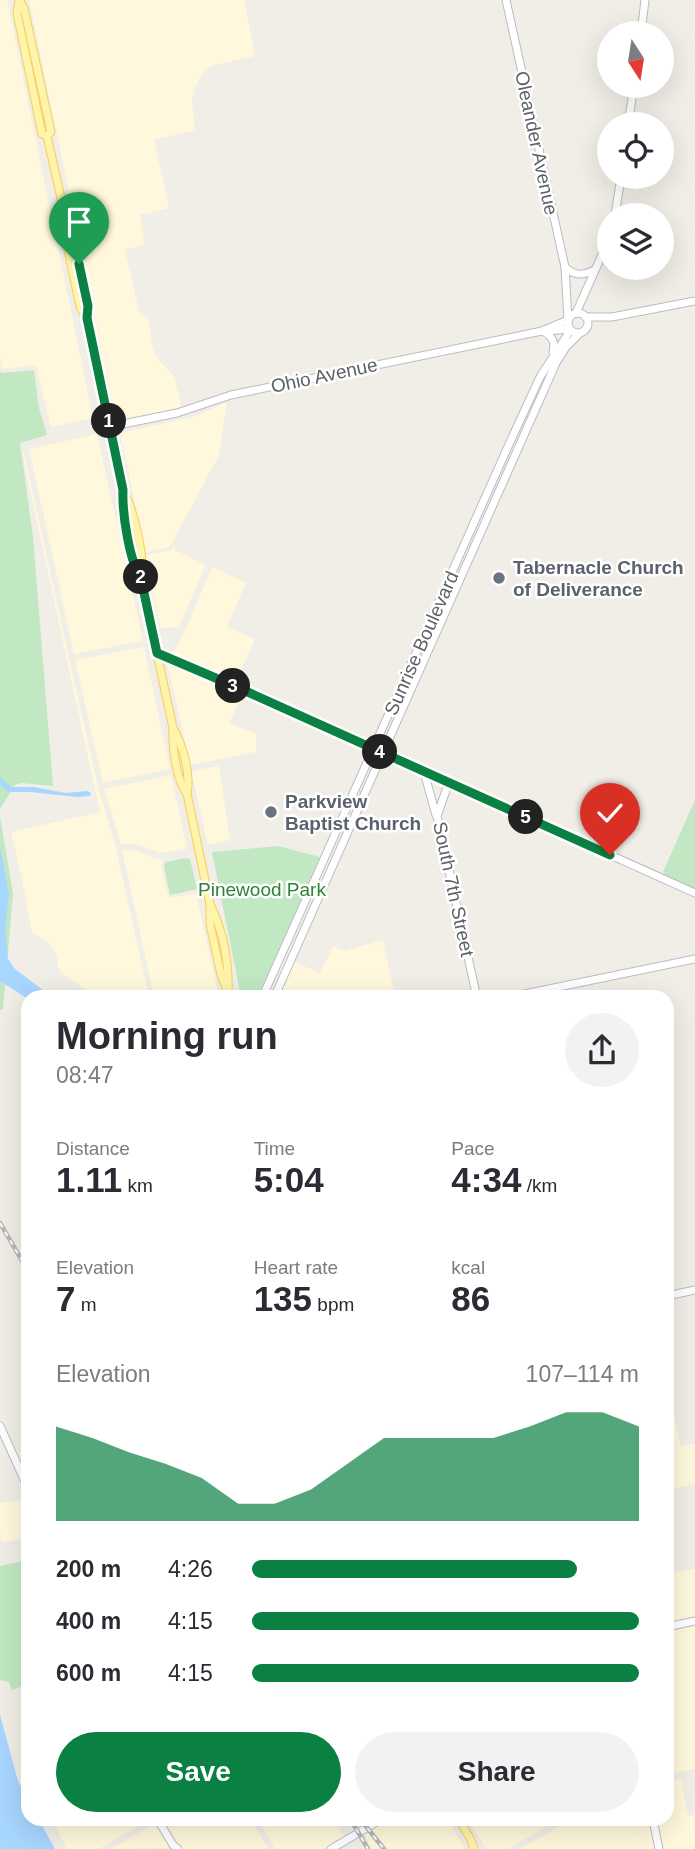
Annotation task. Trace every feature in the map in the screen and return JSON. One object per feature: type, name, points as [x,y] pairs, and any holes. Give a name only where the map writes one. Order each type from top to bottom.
[{"type":"main road","points":[[19,0],[17,10],[43,134],[47,136],[63,206],[71,224],[88,306],[87,318],[123,490],[130,503],[143,568],[141,579],[173,728],[172,742],[181,786],[187,794],[210,904],[210,924],[227,990]]},
{"type":"main road","points":[[463,1826],[480,1849]]},
{"type":"main road","points":[[470,1838],[474,1849]]},
{"type":"street","name":"Oleander Avenue","points":[[506,0],[565,267],[568,320]]},
{"type":"street","points":[[642,21],[645,0]]},
{"type":"street","points":[[597,265],[575,313],[568,320],[569,330],[574,333],[582,332],[612,317],[695,301]]},
{"type":"street","points":[[565,267],[578,275],[595,269]]},
{"type":"street","name":"Oleander Avenue","points":[[567,287],[575,313]]},
{"type":"street","points":[[582,332],[588,322],[584,306],[587,288]]},
{"type":"street","points":[[575,313],[612,317]]},
{"type":"street","name":"Ohio Avenue","points":[[542,331],[568,320]]},
{"type":"street","name":"Ohio Avenue","points":[[109,422],[123,424],[177,413],[231,395],[542,331],[569,330]]},
{"type":"street","name":"Sunrise Boulevard","points":[[266,990],[510,442],[540,377],[569,330]]},
{"type":"street","points":[[542,331],[553,340],[552,355]]},
{"type":"street","name":"Sunrise Boulevard","points":[[278,990],[556,363],[566,347],[582,332]]},
{"type":"street","points":[[157,653],[695,893]]},
{"type":"street","points":[[424,772],[437,816]]},
{"type":"street","name":"South 7th Street","points":[[449,782],[437,816],[475,990]]},
{"type":"street","points":[[544,990],[695,959]]},
{"type":"street","points":[[674,1294],[695,1290]]},
{"type":"street","points":[[0,1426],[21,1472]]},
{"type":"street","points":[[674,1626],[695,1621]]},
{"type":"street","points":[[162,1826],[175,1848]]},
{"type":"street","points":[[331,1849],[370,1826]]},
{"type":"street","points":[[654,1826],[659,1849]]},
{"type":"shaded area","points":[[0,0],[7,0],[93,418],[51,427],[36,365],[3,369],[0,357]]},
{"type":"shaded area","points":[[29,0],[244,0],[255,56],[212,66],[202,74],[194,90],[192,102],[195,130],[154,140],[169,208],[140,215],[145,244],[125,250],[139,311],[148,318],[153,349],[174,376],[182,409],[116,420]]},
{"type":"shaded area","points":[[227,402],[219,455],[170,547],[145,552],[120,433],[193,417]]},
{"type":"shaded area","points":[[97,434],[143,641],[74,654],[29,449]]},
{"type":"shaded area","points":[[23,449],[84,725],[116,848],[147,990],[86,990],[62,974],[57,957],[48,942],[32,933],[11,832],[100,812]]},
{"type":"shaded area","points":[[175,544],[175,550],[206,565],[179,627],[163,628],[160,627],[144,555],[171,550]]},
{"type":"shaded area","points":[[212,567],[246,583],[227,627],[255,639],[235,683],[171,656],[184,633]]},
{"type":"shaded area","points":[[144,647],[170,769],[103,783],[75,660]]},
{"type":"shaded area","points":[[167,661],[243,693],[229,724],[256,733],[256,752],[190,765]]},
{"type":"shaded area","points":[[219,766],[230,840],[208,845],[191,771]]},
{"type":"shaded area","points":[[171,775],[187,849],[161,853],[131,843],[121,844],[104,789]]},
{"type":"shaded area","points":[[122,850],[164,859],[161,867],[169,898],[196,893],[217,990],[152,990]]},
{"type":"shaded area","points":[[383,940],[394,990],[279,990],[292,961],[320,973],[333,946],[344,951]]},
{"type":"shaded area","points":[[674,1416],[681,1446],[695,1443],[695,1484],[674,1488]]},
{"type":"shaded area","points":[[21,1500],[21,1539],[2,1543],[0,1503]]},
{"type":"shaded area","points":[[695,1569],[695,1618],[674,1622],[674,1573]]},
{"type":"shaded area","points":[[695,1625],[695,1769],[674,1774],[674,1630]]},
{"type":"shaded area","points":[[681,1778],[688,1816],[695,1815],[695,1849],[662,1849],[657,1826],[674,1826],[674,1780]]},
{"type":"shaded area","points":[[55,1826],[139,1826],[99,1849],[67,1849]]},
{"type":"shaded area","points":[[151,1826],[158,1826],[170,1848],[111,1849]]},
{"type":"shaded area","points":[[165,1826],[255,1826],[268,1849],[182,1849]]},
{"type":"shaded area","points":[[262,1826],[338,1826],[345,1837],[324,1849],[275,1849]]},
{"type":"shaded area","points":[[376,1826],[452,1826],[465,1849],[371,1849],[364,1833]]},
{"type":"shaded area","points":[[473,1826],[547,1826],[508,1849],[486,1849]]},
{"type":"shaded area","points":[[560,1826],[651,1826],[656,1849],[520,1849]]},
{"type":"green space","points":[[0,369],[1,373],[34,370],[39,408],[47,435],[20,443],[33,537],[53,786],[22,783],[15,785],[0,809]]},
{"type":"green space","points":[[695,800],[695,890],[665,876],[663,872]]},
{"type":"green space","points":[[0,817],[13,894],[3,1009],[0,1010]]},
{"type":"green space","name":"Pinewood Park","points":[[278,846],[320,857],[263,990],[240,990],[212,852]]},
{"type":"green space","points":[[190,859],[197,889],[170,895],[164,866],[166,862]]},
{"type":"green space","points":[[21,1562],[21,1687],[12,1690],[9,1682],[0,1680],[0,1566]]},
{"type":"water","points":[[0,777],[11,787],[91,793],[90,796],[77,797],[8,792],[0,785]]},
{"type":"water","points":[[0,847],[9,894],[5,930],[8,959],[15,969],[43,990],[21,990],[21,994],[0,981]]},
{"type":"water","points":[[0,1715],[21,1786],[21,1826],[42,1826],[55,1849],[0,1849]]},
{"type":"railway","points":[[0,1223],[21,1259]]},
{"type":"railway","points":[[355,1826],[368,1849]]},
{"type":"railway","points":[[366,1826],[384,1849]]},
{"type":"place","name":"Tabernacle Church of Deliverance","points":[[499,578]]},
{"type":"place","name":"Parkview Baptist Church","points":[[271,812]]},
{"type":"route","points":[[79,264],[88,306],[87,318],[123,490],[124,515],[157,653],[610,855]]}]
